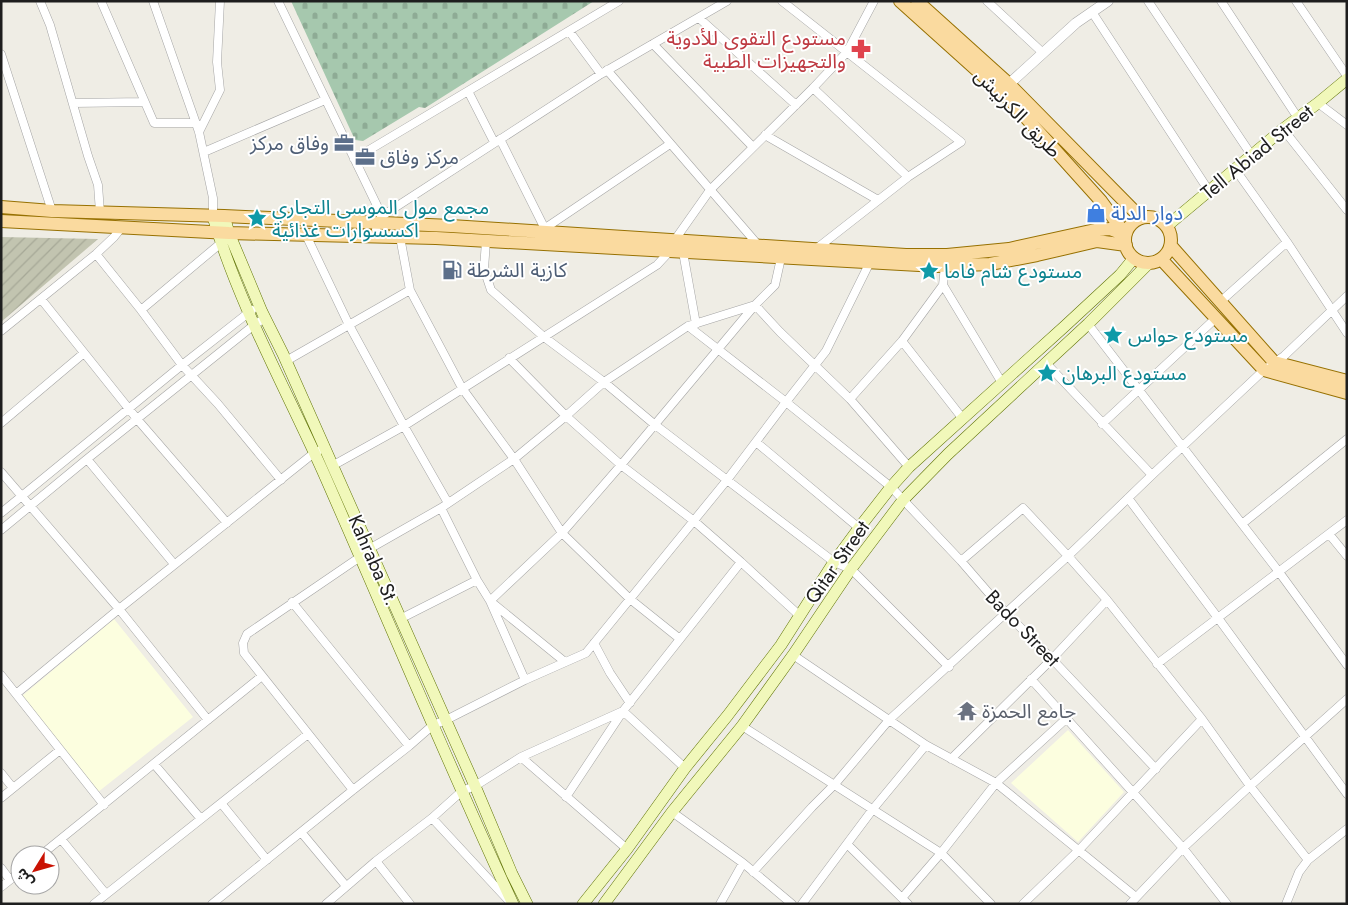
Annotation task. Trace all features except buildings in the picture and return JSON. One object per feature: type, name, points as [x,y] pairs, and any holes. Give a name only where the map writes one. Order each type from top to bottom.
[{"type":"main road","name":"طريق الكرنيش","points":[[900,1],[1010,100],[1101,201],[1126,240]]},
{"type":"main road","name":"طريق الكرنيش","points":[[917,1],[1009,84],[1141,218]]},
{"type":"main road","name":"Tell Abiad Street","points":[[1167,226],[1283,129],[1318,103],[1347,77]]},
{"type":"main road","points":[[1,207],[52,211],[219,217],[379,220],[401,231],[486,241],[672,246],[759,246],[906,255],[947,255],[1009,249],[1095,230],[1110,229],[1126,240]]},
{"type":"main road","name":"Kahraba St.","points":[[219,217],[223,236],[254,325],[319,451],[364,553],[400,619],[527,904]]},
{"type":"main road","points":[[1141,218],[1155,218],[1167,226],[1171,246],[1166,256],[1155,261],[1139,261],[1129,252],[1126,240],[1130,226],[1141,218]]},
{"type":"main road","points":[[1,220],[122,227],[223,236],[375,236],[401,231],[542,230],[672,246],[683,252],[945,266],[990,264],[1097,241],[1126,240]]},
{"type":"main road","name":"Kahraba St.","points":[[223,236],[260,305],[286,361],[319,451],[332,466],[364,553],[433,725],[512,904]]},
{"type":"main road","points":[[1171,246],[1220,302],[1269,366],[1347,381]]},
{"type":"main road","name":"Qitar Street","points":[[583,904],[627,849],[684,768],[781,645],[834,562],[891,487],[909,467],[1120,275],[1134,258]]},
{"type":"main road","points":[[1155,261],[1269,366],[1347,393]]},
{"type":"main road","name":"Qitar Street","points":[[604,904],[672,812],[742,726],[793,655],[851,568],[904,500],[948,454],[1155,261]]},
{"type":"main road","points":[[986,398],[996,409]]},
{"type":"street","points":[[40,1],[50,25],[98,185],[100,212]]},
{"type":"street","points":[[101,1],[154,123],[196,123]]},
{"type":"street","points":[[153,1],[199,132],[219,217]]},
{"type":"street","points":[[199,132],[220,90],[218,62],[220,1]]},
{"type":"street","points":[[278,1],[354,159],[379,220],[375,236]]},
{"type":"street","points":[[354,159],[619,1]]},
{"type":"street","points":[[379,220],[497,140],[604,72],[727,1]]},
{"type":"street","points":[[782,1],[961,142],[908,177],[815,250]]},
{"type":"street","points":[[332,466],[404,426],[658,265],[710,190],[847,52],[874,1]]},
{"type":"street","points":[[987,1],[1043,53]]},
{"type":"street","points":[[1009,84],[1076,24],[1108,1]]},
{"type":"street","points":[[1148,1],[1252,156]]},
{"type":"street","points":[[1221,1],[1298,118]]},
{"type":"street","points":[[1296,1],[1347,77]]},
{"type":"street","points":[[1092,12],[1209,191]]},
{"type":"street","points":[[699,18],[796,105]]},
{"type":"street","points":[[569,31],[759,246]]},
{"type":"street","points":[[653,44],[753,147]]},
{"type":"street","points":[[1,54],[4,74],[52,211]]},
{"type":"street","points":[[813,88],[908,177]]},
{"type":"street","points":[[468,92],[497,140],[542,230],[670,144]]},
{"type":"street","points":[[204,152],[325,100]]},
{"type":"street","points":[[73,103],[144,102]]},
{"type":"street","points":[[1318,103],[1347,125]]},
{"type":"street","points":[[1283,129],[1347,210]]},
{"type":"street","points":[[766,135],[878,200]]},
{"type":"street","points":[[1235,169],[1287,242],[1347,333]]},
{"type":"street","points":[[1,331],[96,254],[122,227]]},
{"type":"street","points":[[401,231],[410,290],[462,388],[514,459],[562,533],[630,599],[680,639]]},
{"type":"street","points":[[306,235],[350,325],[448,503]]},
{"type":"street","points":[[141,310],[223,236]]},
{"type":"street","points":[[486,241],[484,269],[490,290],[654,424],[834,562],[851,568],[949,666]]},
{"type":"street","points":[[1220,302],[1287,242]]},
{"type":"street","points":[[683,252],[692,325]]},
{"type":"street","points":[[96,254],[182,365],[218,404],[280,480]]},
{"type":"street","points":[[490,601],[562,533],[718,348],[775,285],[781,258]]},
{"type":"street","points":[[212,904],[433,725],[525,680],[586,653],[728,480],[816,365],[826,351],[870,262]]},
{"type":"street","points":[[850,400],[902,341],[944,285],[945,266]]},
{"type":"street","points":[[944,285],[1002,382]]},
{"type":"street","points":[[286,361],[410,290]]},
{"type":"street","points":[[753,872],[835,784],[889,720],[1068,556],[1182,446],[1269,366],[1284,356],[1347,296]]},
{"type":"street","points":[[41,299],[129,409],[227,522]]},
{"type":"street","points":[[1,513],[182,365],[260,305]]},
{"type":"street","points":[[353,790],[244,653],[243,643],[247,634],[364,553],[441,508],[514,459],[604,382],[692,325],[755,305]]},
{"type":"street","points":[[755,305],[850,400],[909,467]]},
{"type":"street","points":[[1,530],[137,418],[265,318]]},
{"type":"street","points":[[1102,424],[1216,318]]},
{"type":"street","points":[[1088,324],[1279,572],[1347,666]]},
{"type":"street","name":"Bado Street","points":[[692,325],[891,487],[961,561],[1006,613],[1052,658],[1156,768]]},
{"type":"street","points":[[902,341],[963,419]]},
{"type":"street","points":[[1,423],[84,353]]},
{"type":"street","points":[[509,358],[566,416],[621,465],[694,521],[800,616]]},
{"type":"street","points":[[1046,363],[1152,475]]},
{"type":"street","points":[[1242,524],[1347,439]]},
{"type":"street","points":[[756,442],[859,528]]},
{"type":"street","points":[[16,694],[119,608],[319,451]]},
{"type":"street","points":[[87,459],[174,564]]},
{"type":"street","points":[[1,472],[119,608],[208,720]]},
{"type":"street","points":[[1128,498],[1347,794]]},
{"type":"street","points":[[441,508],[477,580],[490,601],[525,680]]},
{"type":"street","points":[[961,561],[1023,508],[1107,600],[1202,719],[1250,786],[1308,860]]},
{"type":"street","points":[[1158,664],[1347,520]]},
{"type":"street","points":[[1329,534],[1347,556]]},
{"type":"street","points":[[566,796],[624,711],[741,562]]},
{"type":"street","points":[[400,619],[477,580]]},
{"type":"street","points":[[951,759],[1107,600]]},
{"type":"street","points":[[490,601],[565,662]]},
{"type":"street","points":[[292,602],[409,746]]},
{"type":"street","points":[[594,643],[610,673],[630,703]]},
{"type":"street","points":[[793,655],[926,745],[996,783],[1136,897]]},
{"type":"street","points":[[1,675],[104,805]]},
{"type":"street","points":[[54,845],[262,676]]},
{"type":"street","points":[[1031,679],[1183,848],[1227,904]]},
{"type":"street","points":[[1130,904],[1183,848],[1347,699]]},
{"type":"street","points":[[624,711],[684,768]]},
{"type":"street","points":[[326,904],[376,861],[432,818],[462,791],[475,786],[521,757],[624,711]]},
{"type":"street","points":[[847,844],[905,901],[996,783],[1067,718]]},
{"type":"street","points":[[1023,904],[1078,850],[1202,719]]},
{"type":"street","points":[[742,726],[941,853],[991,904]]},
{"type":"street","points":[[94,904],[308,734]]},
{"type":"street","points":[[802,904],[873,809],[926,745]]},
{"type":"street","points":[[1,798],[60,750]]},
{"type":"street","points":[[521,757],[627,849]]},
{"type":"street","points":[[154,764],[201,819]]},
{"type":"street","points":[[1,773],[13,788]]},
{"type":"street","points":[[221,803],[267,860]]},
{"type":"street","points":[[672,812],[743,863],[792,904]]},
{"type":"street","points":[[432,818],[512,904]]},
{"type":"street","points":[[1286,904],[1299,872],[1308,860],[1347,829]]},
{"type":"street","points":[[301,832],[346,886]]},
{"type":"street","points":[[61,839],[106,894]]},
{"type":"street","points":[[376,861],[410,904]]},
{"type":"street","points":[[720,904],[743,863]]},
{"type":"street","points":[[1,868],[10,880],[1,887]]},
{"type":"shaded area","points":[[1,237],[98,239],[1,322]]},
{"type":"shaded area","points":[[114,619],[193,717],[98,792],[22,696]]},
{"type":"shaded area","points":[[1068,730],[1124,792],[1078,842],[1011,783]]},
{"type":"green space","points":[[291,1],[594,1],[425,108],[419,107],[363,141],[355,140]]},
{"type":"place","name":"مستودع التقوى للأدوية والتجهيزات الطبية","points":[[861,49]]},
{"type":"place","name":"وفاق مركز","points":[[344,143]]},
{"type":"place","name":"مركز وفاق","points":[[365,157]]},
{"type":"place","name":"دوار الدلة","points":[[1096,213]]},
{"type":"place","name":"مجمع مول الموسى التجاري اكسسوارات غذائية","points":[[257,218]]},
{"type":"place","name":"كازية الشرطة","points":[[452,270]]},
{"type":"place","name":"مستودع شام فاما","points":[[929,271]]},
{"type":"place","name":"مستودع حواس","points":[[1113,335]]},
{"type":"place","name":"مستودع البرهان","points":[[1047,373]]},
{"type":"place","name":"جامع الحمزة","points":[[967,711]]}]
